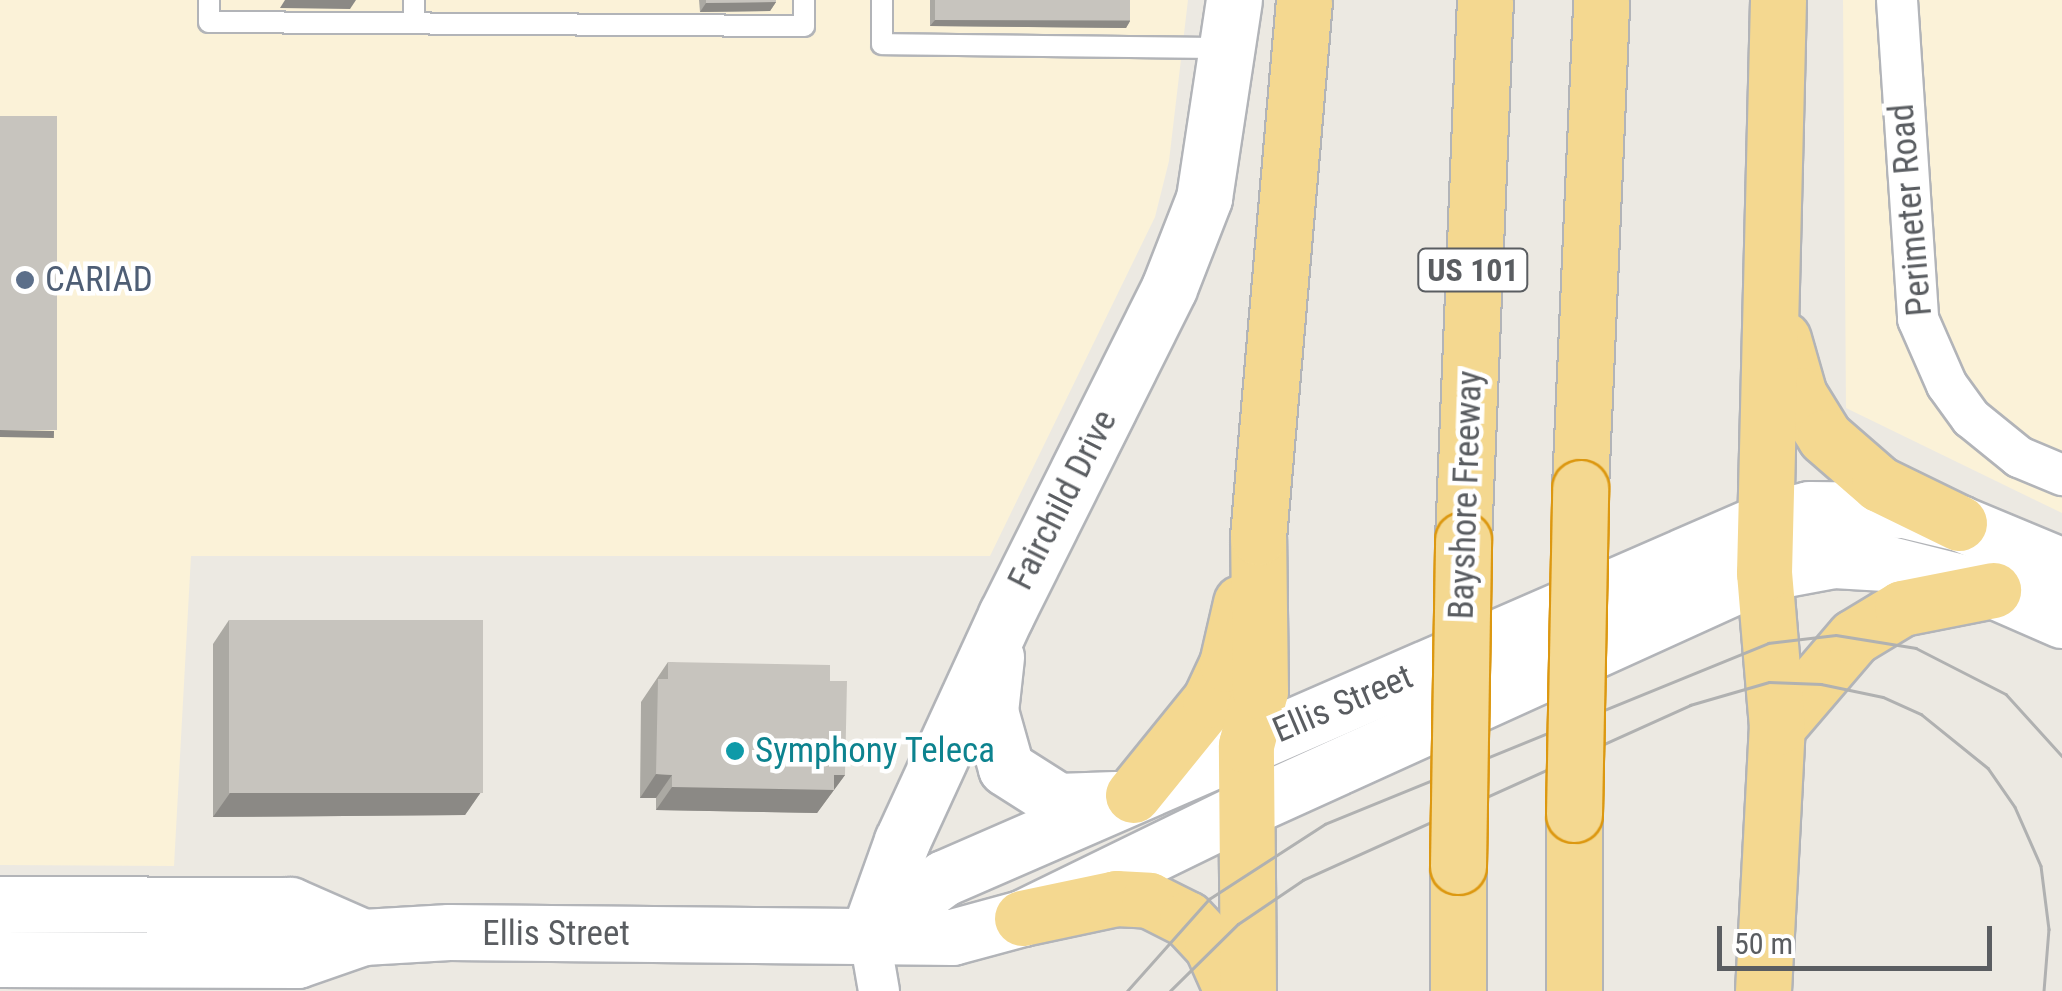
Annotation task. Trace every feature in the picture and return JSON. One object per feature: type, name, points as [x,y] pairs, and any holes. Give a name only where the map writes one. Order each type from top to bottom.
[{"type":"highway","points":[[1248,991],[1246,746],[1260,691],[1258,538],[1304,0]]},
{"type":"highway","name":"Bayshore Freeway","points":[[1458,991],[1463,540],[1486,0]]},
{"type":"highway","points":[[1574,991],[1580,488],[1600,0]]},
{"type":"highway","points":[[1763,991],[1777,727],[1764,573],[1778,0]]},
{"type":"highway","points":[[1773,282],[1788,369],[1825,437],[1879,484],[1959,524]]},
{"type":"highway","points":[[1133,795],[1210,700],[1227,664],[1258,538]]},
{"type":"highway","points":[[1777,727],[1854,636],[1902,608],[1941,595],[1992,590]]},
{"type":"highway","points":[[1022,918],[1116,898],[1149,900],[1187,919],[1212,946],[1232,991]]},
{"type":"main road","name":"Fairchild Drive","points":[[869,933],[902,841],[1006,615],[1169,288],[1204,198],[1231,24]]},
{"type":"main road","name":"Ellis Street","points":[[869,933],[944,878],[1766,520],[1858,507],[1959,524],[2062,566]]},
{"type":"main road","name":"Ellis Street","points":[[0,959],[297,960],[364,937],[869,933],[952,937],[1022,918],[1245,808],[1764,573],[1834,560],[1885,563],[1992,590],[2062,620]]},
{"type":"main road","points":[[1006,615],[990,710],[1006,768],[1058,801],[1133,795]]},
{"type":"main road","name":"Ellis Street","points":[[0,904],[290,905],[364,937]]},
{"type":"street","name":"Perimeter Road","points":[[1896,0],[1918,320],[1947,385],[1971,418],[2018,457],[2062,475]]},
{"type":"street","points":[[869,933],[880,991]]},
{"type":"lane","points":[[209,0],[209,22],[804,26],[804,0]]},
{"type":"lane","points":[[414,0],[414,23]]},
{"type":"lane","points":[[882,0],[882,44],[1231,24]]},
{"type":"shaded area","points":[[0,0],[1188,0],[1169,161],[1155,217],[990,556],[191,556],[174,866],[0,865]]},
{"type":"shaded area","points":[[1843,0],[2062,0],[2062,513],[1846,408]]},
{"type":"building","points":[[776,0],[776,2],[706,3]]},
{"type":"building","points":[[935,0],[1130,0],[1130,20],[935,20]]},
{"type":"building","name":"CARIAD","points":[[0,116],[57,116],[57,430],[0,430]]},
{"type":"building","points":[[229,620],[483,620],[483,793],[229,793]]},
{"type":"building","name":"Symphony Teleca","points":[[668,662],[830,665],[830,681],[847,681],[845,775],[834,775],[834,790],[672,787],[672,775],[656,774],[658,679],[668,679]]},
{"type":"tram line","points":[[1127,991],[1209,899],[1325,824],[1768,643],[1836,635],[1916,648],[2006,694],[2062,756]]},
{"type":"tram line","points":[[1170,991],[1238,924],[1303,880],[1690,705],[1769,682],[1821,684],[1883,697],[1921,714],[1988,768],[2015,807],[2041,866],[2049,929],[2044,991]]},
{"type":"place","name":"CARIAD","points":[[25,280]]},
{"type":"place","name":"Symphony Teleca","points":[[735,751]]}]
